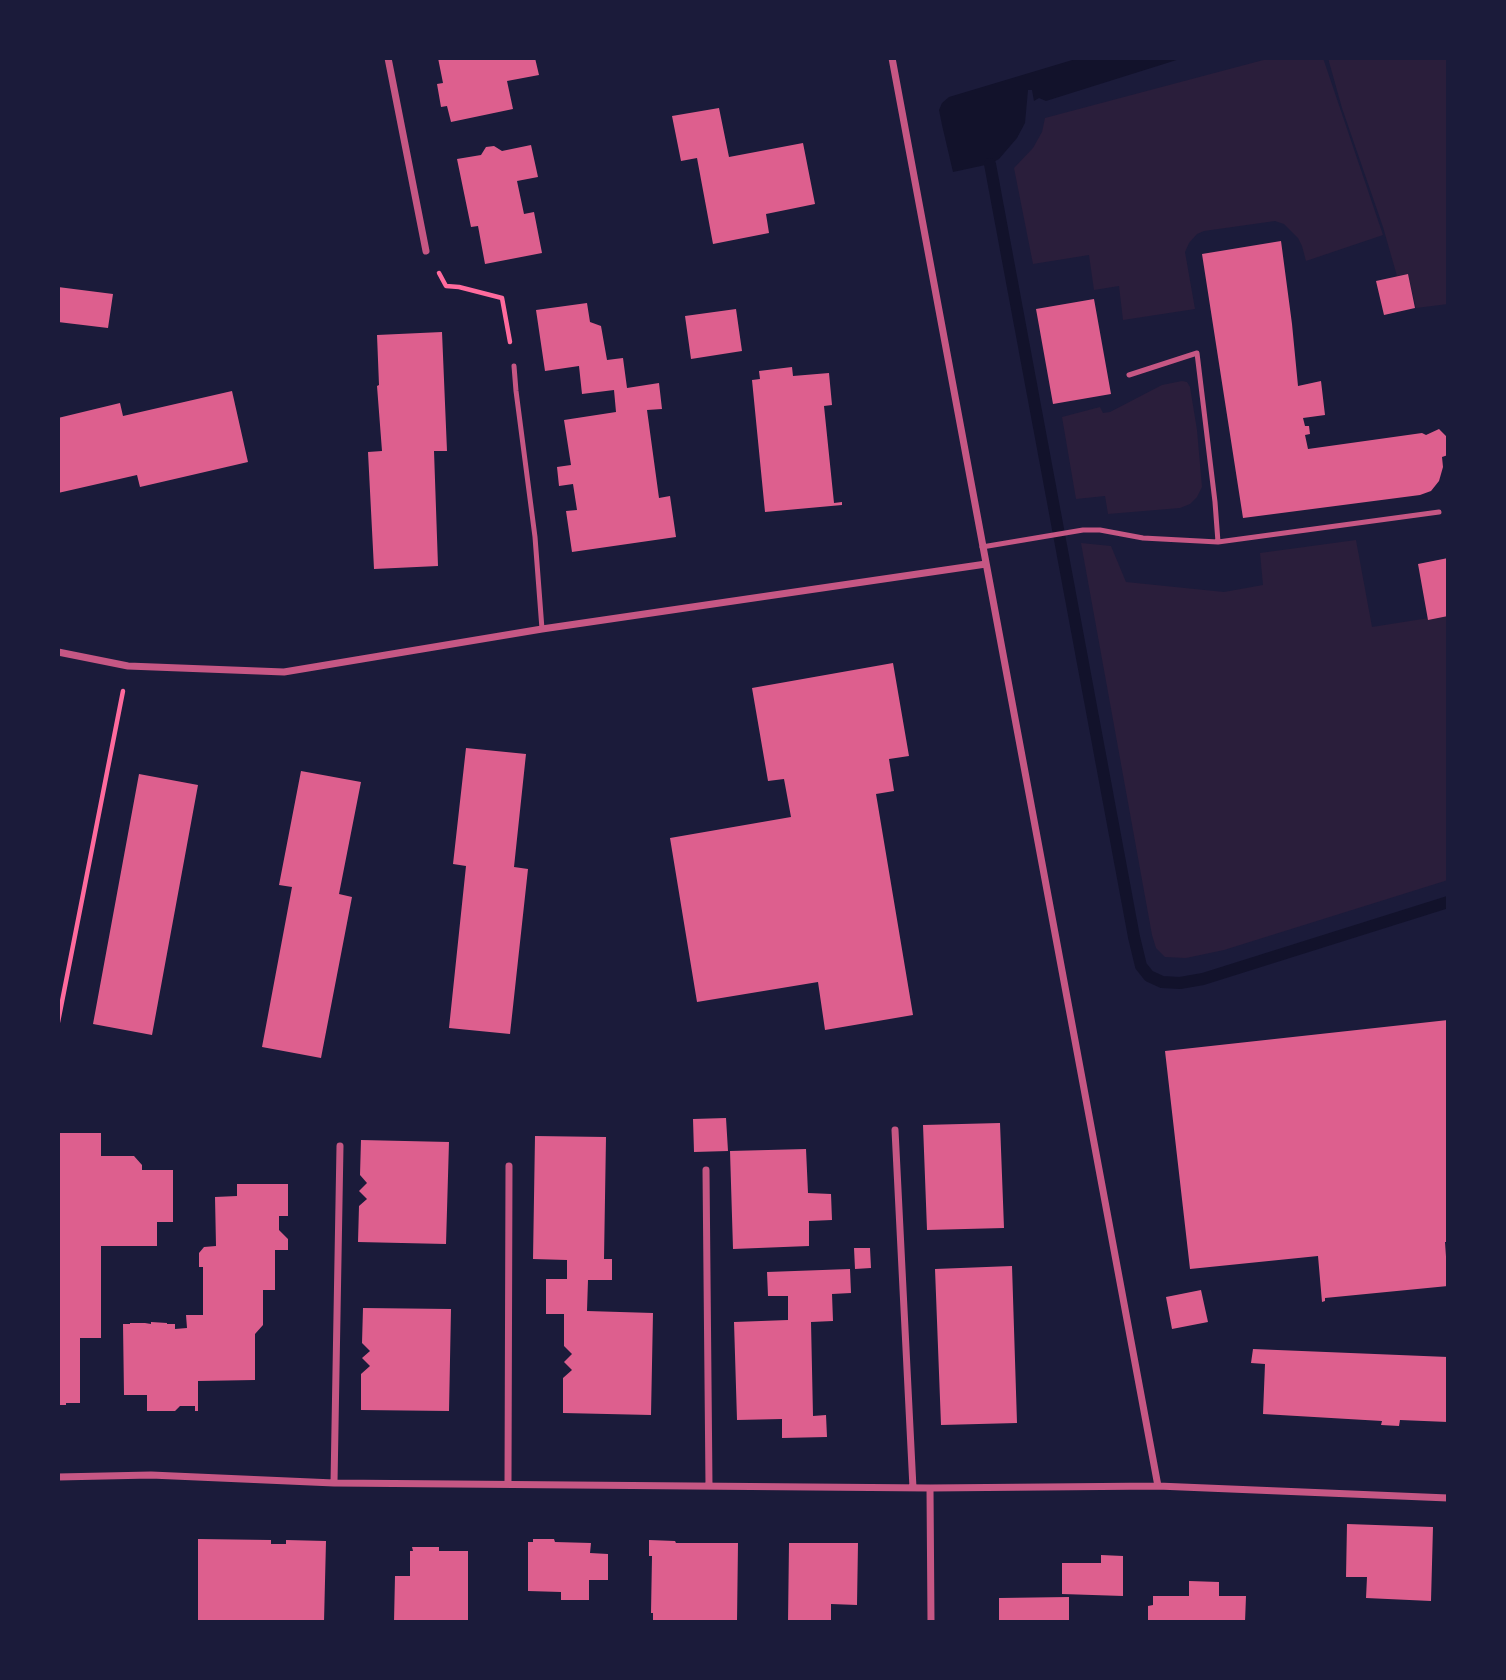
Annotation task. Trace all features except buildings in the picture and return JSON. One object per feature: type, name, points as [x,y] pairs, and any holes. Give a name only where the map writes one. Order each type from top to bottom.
[{"type":"street","points":[[388,58],[426,251]]},
{"type":"street","points":[[892,58],[1158,1486]]},
{"type":"street","points":[[58,652],[128,666],[284,672],[542,629],[986,564]]},
{"type":"street","points":[[895,1130],[913,1488]]},
{"type":"street","points":[[334,1483],[340,1146]]},
{"type":"street","points":[[508,1484],[509,1166]]},
{"type":"street","points":[[706,1170],[709,1486]]},
{"type":"street","points":[[58,1477],[151,1475],[334,1483],[913,1488],[1158,1486],[1448,1497]]},
{"type":"street","points":[[930,1488],[931,1622]]},
{"type":"lane","points":[[1129,375],[1197,353],[1218,542]]},
{"type":"lane","points":[[514,366],[535,537],[542,629]]},
{"type":"lane","points":[[982,547],[1083,530],[1100,530],[1143,538],[1218,542],[1439,512]]},
{"type":"path","points":[[426,251],[446,286],[502,298],[514,366]]},
{"type":"path","points":[[58,1022],[128,666]]},
{"type":"shaded area","points":[[1079,58],[1183,58],[1046,101],[1039,98],[1034,101],[1032,90],[1028,90],[1025,123],[1017,138],[999,159],[990,164],[953,172],[939,110],[942,103],[949,97]]},
{"type":"shaded area","points":[[1271,58],[1323,58],[1383,235],[1306,261],[1298,238],[1284,224],[1275,221],[1204,231],[1197,234],[1185,252],[1195,309],[1123,320],[1119,286],[1094,290],[1089,255],[1033,264],[1014,168],[1033,148],[1042,132],[1045,118]]},
{"type":"shaded area","points":[[1328,58],[1448,58],[1448,304],[1416,308],[1408,274],[1397,276]]},
{"type":"shaded area","points":[[1187,382],[1190,387],[1197,430],[1202,487],[1197,497],[1180,508],[1108,514],[1105,496],[1076,499],[1062,417],[1100,407],[1103,413],[1110,412],[1162,385]]},
{"type":"shaded area","points":[[1356,540],[1372,627],[1448,615],[1448,880],[1224,950],[1186,958],[1165,957],[1156,948],[1152,935],[1081,543],[1111,546],[1126,582],[1224,592],[1263,585],[1260,553]]},
{"type":"waterway","points":[[990,164],[1141,966],[1149,976],[1162,982],[1180,983],[1203,979],[1448,902]]}]
